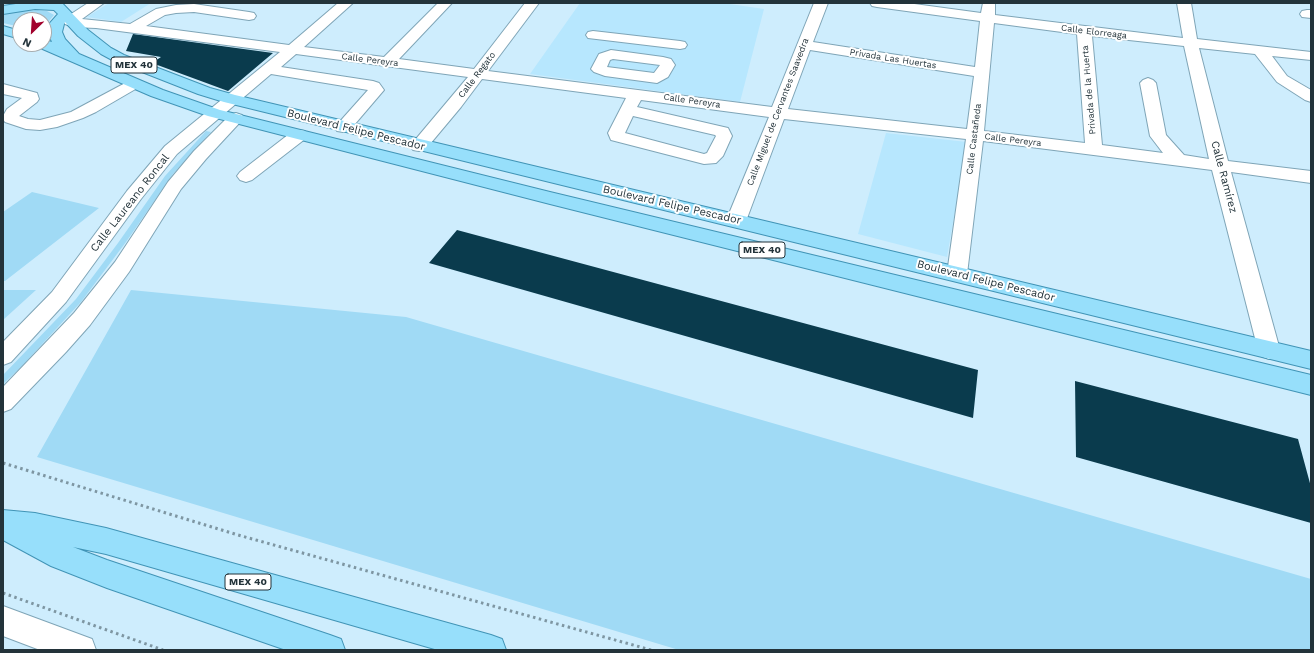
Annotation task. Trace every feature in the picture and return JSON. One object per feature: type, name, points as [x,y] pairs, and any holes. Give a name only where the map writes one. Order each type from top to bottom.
[{"type":"main road","points":[[3,10],[28,6],[64,14],[57,23],[54,32],[58,41],[76,57]]},
{"type":"main road","name":"Boulevard Felipe Pescador","points":[[64,14],[95,43],[119,58],[204,91],[230,99],[1311,360]]},
{"type":"main road","name":"Boulevard Felipe Pescador","points":[[52,48],[134,84],[177,101],[214,113],[1311,385]]},
{"type":"main road","points":[[1251,370],[1262,367],[1268,363],[1270,350]]},
{"type":"main road","points":[[3,525],[61,556],[107,574],[330,650]]},
{"type":"main road","name":"MEX 40","points":[[3,525],[34,526],[106,542],[491,650]]},
{"type":"street","points":[[64,14],[80,3]]},
{"type":"street","points":[[64,14],[97,3]]},
{"type":"street","points":[[129,29],[163,3]]},
{"type":"street","name":"Calle Laureano Roncal","points":[[3,356],[59,297],[160,162],[185,137],[292,50],[346,3]]},
{"type":"street","points":[[387,63],[445,3]]},
{"type":"street","name":"Calle Regato","points":[[420,146],[532,3]]},
{"type":"street","name":"Calle Miguel de Cervantes Saavedra","points":[[736,221],[821,3]]},
{"type":"street","name":"Calle Elorreaga","points":[[877,3],[988,10],[1084,31],[1191,44],[1311,56]]},
{"type":"street","name":"Calle Ramírez","points":[[1184,3],[1191,44],[1220,166],[1270,350]]},
{"type":"street","points":[[129,29],[161,12],[176,9],[194,8],[249,16]]},
{"type":"street","name":"Calle Castañeda","points":[[957,274],[975,135],[988,10]]},
{"type":"street","name":"Calle Pereyra","points":[[64,14],[129,29],[477,75],[631,93],[778,113],[1094,149],[1311,178]]},
{"type":"street","name":"Privada de la Huerta","points":[[1084,31],[1094,149]]},
{"type":"street","points":[[593,35],[680,45]]},
{"type":"street","points":[[628,110],[719,131],[723,133],[724,136],[714,156],[707,159],[617,136],[616,133],[628,110],[635,76],[654,42]]},
{"type":"street","name":"Privada Las Huertas","points":[[804,45],[982,73]]},
{"type":"street","points":[[1260,51],[1282,78],[1311,97]]},
{"type":"street","points":[[611,54],[645,59],[666,62],[668,65],[660,77],[635,76],[602,70],[599,67],[604,57],[611,54]]},
{"type":"street","points":[[268,69],[373,86],[376,90],[343,127]]},
{"type":"street","points":[[1148,83],[1158,136],[1180,160]]},
{"type":"street","points":[[3,89],[31,96],[31,99],[13,112],[10,116],[11,119],[26,124],[40,125],[77,115],[134,84]]},
{"type":"street","points":[[3,402],[58,346],[82,319],[122,267],[178,180],[236,118]]},
{"type":"street","points":[[246,176],[299,135]]},
{"type":"street","points":[[3,621],[81,650]]},
{"type":"path","points":[[3,463],[238,534],[651,650]]},
{"type":"path","points":[[3,593],[163,650]]},
{"type":"shaded area","points":[[109,3],[151,3],[121,22],[87,17]]},
{"type":"shaded area","points":[[580,3],[723,3],[764,9],[740,102],[530,74]]},
{"type":"shaded area","points":[[38,10],[49,12],[13,12]]},
{"type":"shaded area","points":[[12,12],[12,25],[3,23],[3,15]]},
{"type":"shaded area","points":[[206,131],[211,132],[173,174],[126,242],[81,302],[22,366],[3,384],[3,375],[76,299],[165,176]]},
{"type":"shaded area","points":[[886,133],[967,142],[947,257],[858,234]]},
{"type":"shaded area","points":[[32,192],[99,208],[5,281],[3,281],[3,212]]},
{"type":"shaded area","points":[[3,290],[36,290],[3,320]]},
{"type":"shaded area","points":[[131,290],[406,317],[1311,579],[1311,650],[679,650],[37,457]]},
{"type":"building","points":[[133,34],[273,53],[228,91],[152,63],[161,57],[126,51]]},
{"type":"building","points":[[457,230],[978,370],[973,418],[429,263]]},
{"type":"building","points":[[1075,381],[1298,439],[1311,487],[1311,523],[1076,457]]}]
